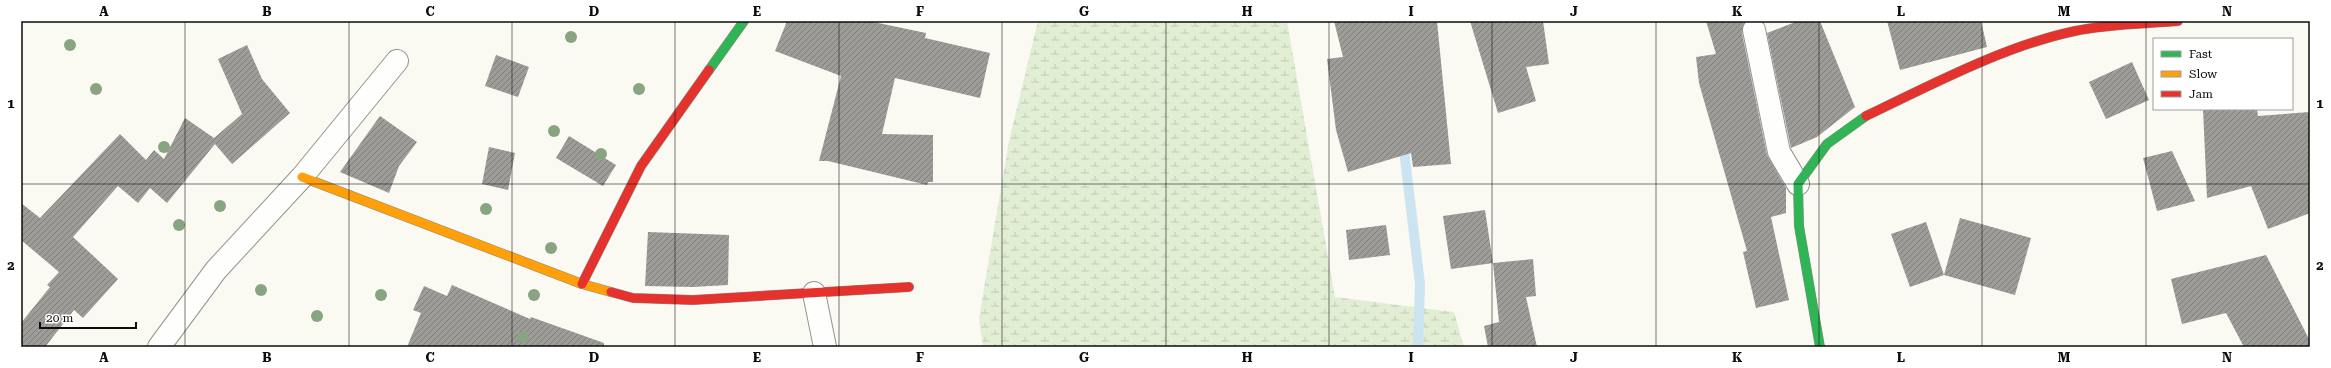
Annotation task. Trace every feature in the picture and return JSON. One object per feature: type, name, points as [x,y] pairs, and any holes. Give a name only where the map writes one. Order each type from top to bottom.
[{"type":"street","points":[[582,284],[641,166],[744,21]]},
{"type":"street","points":[[1798,184],[1827,144],[1860,119],[1962,70],[2074,26],[2178,21]]},
{"type":"street","points":[[1754,30],[1779,152],[1798,184],[1799,226],[1820,347]]},
{"type":"street","points":[[159,347],[216,270],[302,177],[397,62]]},
{"type":"street","points":[[302,177],[582,284],[633,298],[693,300],[910,287]]},
{"type":"street","points":[[814,293],[825,347]]},
{"type":"green space","points":[[1038,21],[1287,21],[1335,297],[1454,312],[1464,347],[983,347],[979,318],[1009,141]]},
{"type":"building","points":[[787,21],[869,21],[926,33],[925,38],[990,53],[980,98],[895,78],[882,134],[933,135],[933,182],[928,182],[927,185],[828,161],[819,161],[841,76],[775,51]]},
{"type":"building","points":[[1334,21],[1437,21],[1451,164],[1413,167],[1411,153],[1348,172],[1336,130],[1327,59],[1343,57]]},
{"type":"building","points":[[1470,21],[1543,21],[1549,64],[1526,67],[1536,101],[1498,113]]},
{"type":"building","points":[[1706,21],[1745,21],[1742,33],[1767,155],[1786,188],[1786,213],[1771,217],[1789,300],[1756,308],[1743,252],[1747,251],[1699,83],[1696,57],[1716,54]]},
{"type":"building","points":[[1798,21],[1820,21],[1855,107],[1817,137],[1791,148],[1767,33]]},
{"type":"building","points":[[1887,21],[1981,21],[1987,47],[1900,70]]},
{"type":"building","points":[[247,45],[262,79],[290,113],[232,164],[215,144],[167,203],[150,188],[138,203],[118,186],[73,237],[118,279],[83,318],[74,310],[45,347],[21,347],[21,323],[50,287],[47,285],[59,272],[21,240],[21,203],[40,218],[120,134],[146,160],[154,150],[164,159],[185,118],[214,138],[242,114],[218,59]]},
{"type":"building","points":[[496,55],[529,67],[518,97],[485,86]]},
{"type":"building","points":[[2132,62],[2149,100],[2106,119],[2089,82]]},
{"type":"building","points":[[2203,110],[2257,110],[2258,116],[2310,112],[2310,213],[2268,229],[2251,186],[2207,198]]},
{"type":"building","points":[[380,116],[417,142],[399,166],[389,193],[340,172]]},
{"type":"building","points":[[569,136],[616,165],[603,186],[556,158]]},
{"type":"building","points":[[489,147],[515,153],[508,190],[482,184]]},
{"type":"building","points":[[2172,151],[2195,201],[2157,211],[2143,158]]},
{"type":"building","points":[[1485,210],[1493,263],[1451,269],[1443,216]]},
{"type":"building","points":[[1960,218],[2031,238],[2015,295],[1944,275]]},
{"type":"building","points":[[1926,222],[1944,275],[1910,287],[1891,234]]},
{"type":"building","points":[[1386,225],[1390,255],[1349,260],[1346,230]]},
{"type":"building","points":[[648,232],[729,235],[728,285],[693,287],[645,286]]},
{"type":"building","points":[[2266,255],[2310,341],[2310,347],[2244,347],[2226,313],[2182,324],[2171,279]]},
{"type":"building","points":[[1533,259],[1536,296],[1526,297],[1537,347],[1488,347],[1484,326],[1499,322],[1493,263]]},
{"type":"building","points":[[452,285],[530,319],[531,317],[604,343],[604,347],[407,347],[421,313],[413,310],[424,286],[447,296]]},
{"type":"waterway","points":[[1403,142],[1420,284],[1418,347]]},
{"type":"traffic: fast","points":[[709,70],[744,21]]},
{"type":"traffic: fast","points":[[1820,347],[1799,226],[1798,184],[1827,144],[1866,116]]},
{"type":"traffic: slow","points":[[302,177],[582,284],[611,292]]},
{"type":"traffic: jam","points":[[1866,116],[1942,79],[1995,56],[2048,38],[2075,31],[2100,27],[2178,21]]},
{"type":"traffic: jam","points":[[582,284],[641,166],[709,70]]},
{"type":"traffic: jam","points":[[611,292],[633,298],[693,300],[909,287]]}]
